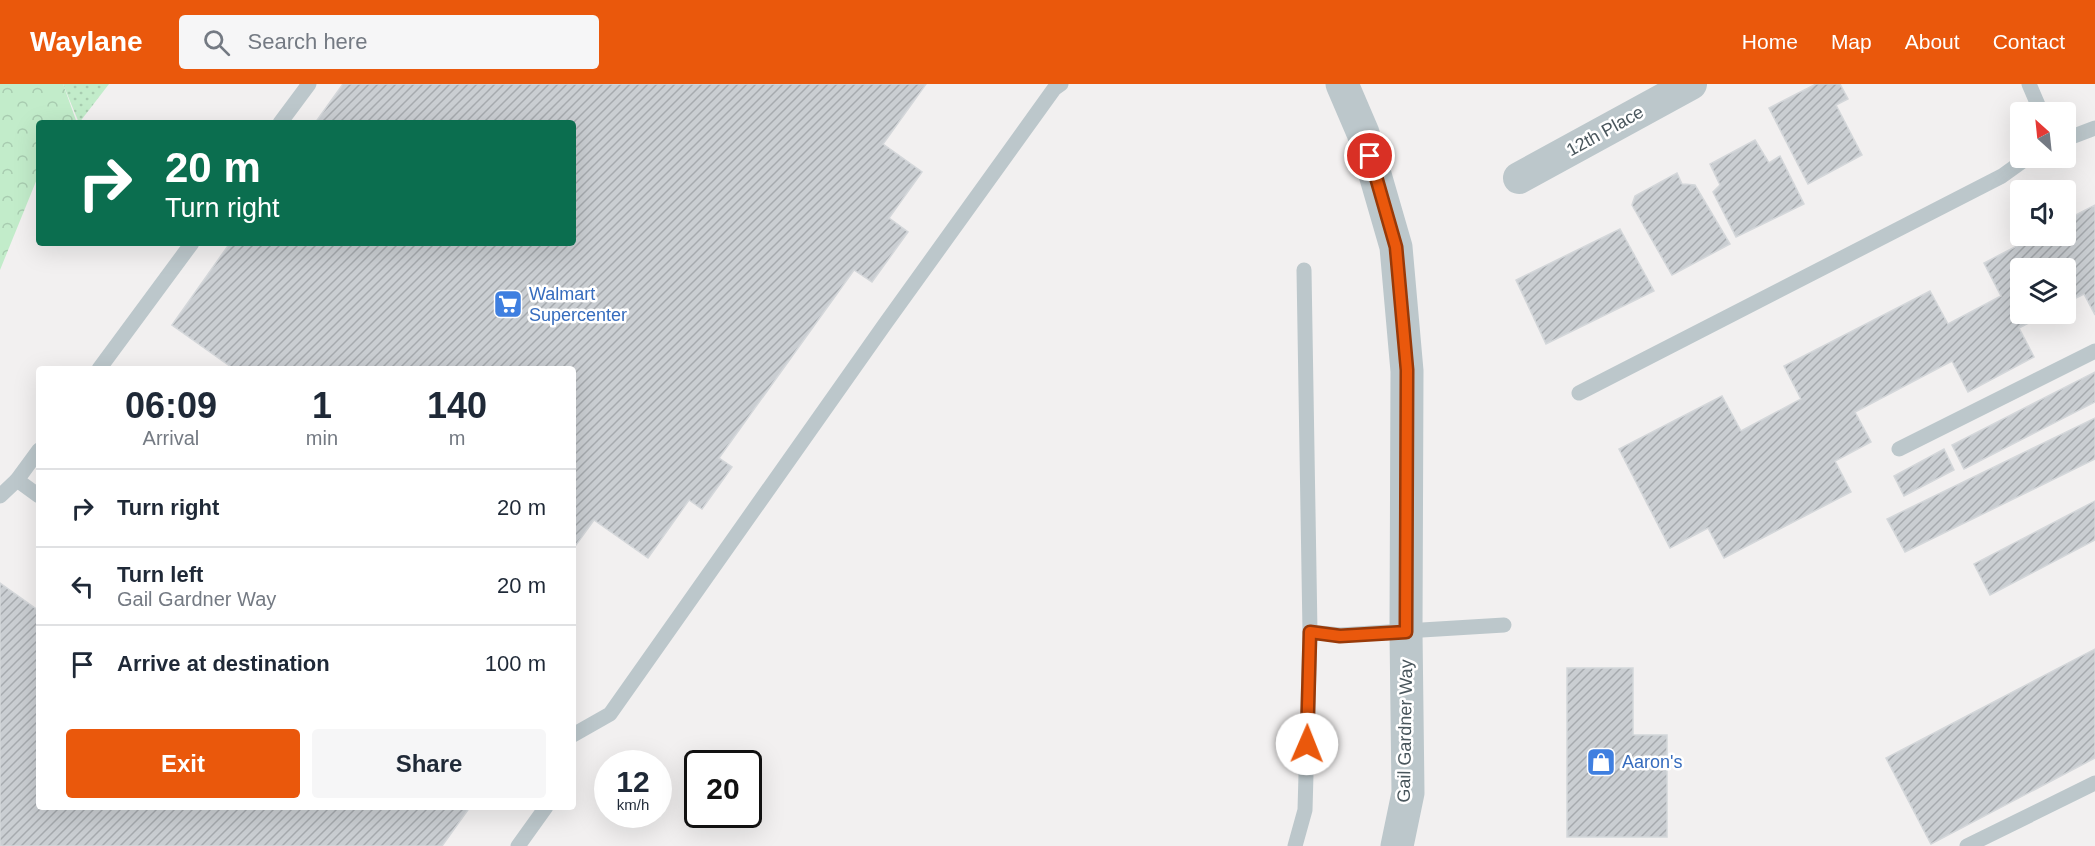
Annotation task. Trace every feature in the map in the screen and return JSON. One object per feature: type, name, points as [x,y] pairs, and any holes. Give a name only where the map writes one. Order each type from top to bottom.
[{"type":"street","name":"Gail Gardner Way","points":[[1342,84],[1363,134],[1396,247],[1407,370],[1408,793],[1397,846]]},
{"type":"street","name":"12th Place","points":[[1519,178],[1691,84]]},
{"type":"lane","points":[[282,120],[309,84]]},
{"type":"lane","points":[[576,733],[610,714],[885,324],[1054,89],[1061,84]]},
{"type":"lane","points":[[2029,84],[2037,102]]},
{"type":"lane","points":[[2076,135],[2095,128]]},
{"type":"lane","points":[[1579,393],[2002,176],[2013,168]]},
{"type":"lane","points":[[101,366],[190,246]]},
{"type":"lane","points":[[1295,846],[1305,810],[1310,632],[1304,270]]},
{"type":"lane","points":[[1899,449],[2095,351]]},
{"type":"lane","points":[[0,496],[17,480],[36,454]]},
{"type":"lane","points":[[17,480],[36,494]]},
{"type":"lane","points":[[1310,632],[1340,636],[1504,625]]},
{"type":"lane","points":[[1968,846],[2095,783]]},
{"type":"lane","points":[[518,846],[544,810]]},
{"type":"green space","points":[[0,84],[63,84],[76,120],[36,120],[36,181],[0,270]]},
{"type":"green space","points":[[63,84],[109,84],[81,120],[78,120]]},
{"type":"building","name":"Walmart Supercenter","points":[[343,84],[926,84],[883,144],[922,172],[889,218],[908,232],[872,282],[854,270],[719,458],[732,467],[702,509],[689,500],[648,558],[594,520],[576,545],[576,366],[230,366],[172,325],[228,246],[576,246],[576,120],[317,120]]},
{"type":"building","points":[[1816,84],[1840,84],[1848,99],[1836,105],[1862,155],[1808,184],[1769,108]]},
{"type":"building","points":[[1755,140],[1769,163],[1780,156],[1804,204],[1736,237],[1713,192],[1720,185],[1710,164]]},
{"type":"building","points":[[1677,173],[1682,184],[1695,185],[1730,244],[1672,275],[1632,205],[1635,196]]},
{"type":"building","points":[[2095,205],[2095,315],[2084,294],[2076,298],[2076,258],[2010,258],[2010,324],[2027,324],[2019,328],[2034,357],[1968,392],[1952,361],[1855,412],[1871,442],[1835,461],[1851,492],[1724,558],[1708,528],[1670,548],[1619,449],[1722,396],[1741,431],[1801,399],[1784,366],[1930,291],[1948,324],[2001,296],[1984,263],[2017,246],[2076,246],[2076,215]]},
{"type":"building","points":[[1620,229],[1654,291],[1546,344],[1516,280]]},
{"type":"building","points":[[2095,372],[2095,402],[1964,469],[1952,445]]},
{"type":"building","points":[[2095,418],[2095,459],[1905,552],[1887,519]]},
{"type":"building","points":[[1944,449],[1954,470],[1904,496],[1894,476]]},
{"type":"building","points":[[2095,501],[2095,540],[1990,595],[1974,564]]},
{"type":"building","points":[[0,583],[36,609],[36,810],[468,810],[442,846],[0,846]]},
{"type":"building","points":[[2095,649],[2095,758],[1931,844],[1886,758]]},
{"type":"building","points":[[1567,668],[1633,668],[1633,735],[1667,735],[1667,837],[1567,837]]},
{"type":"place","name":"Walmart Supercenter","points":[[508,304]]},
{"type":"place","name":"Aaron's","points":[[1601,762]]},
{"type":"route","points":[[1307,744],[1310,632],[1340,636],[1406,632],[1407,370],[1396,247],[1370,156]]}]
